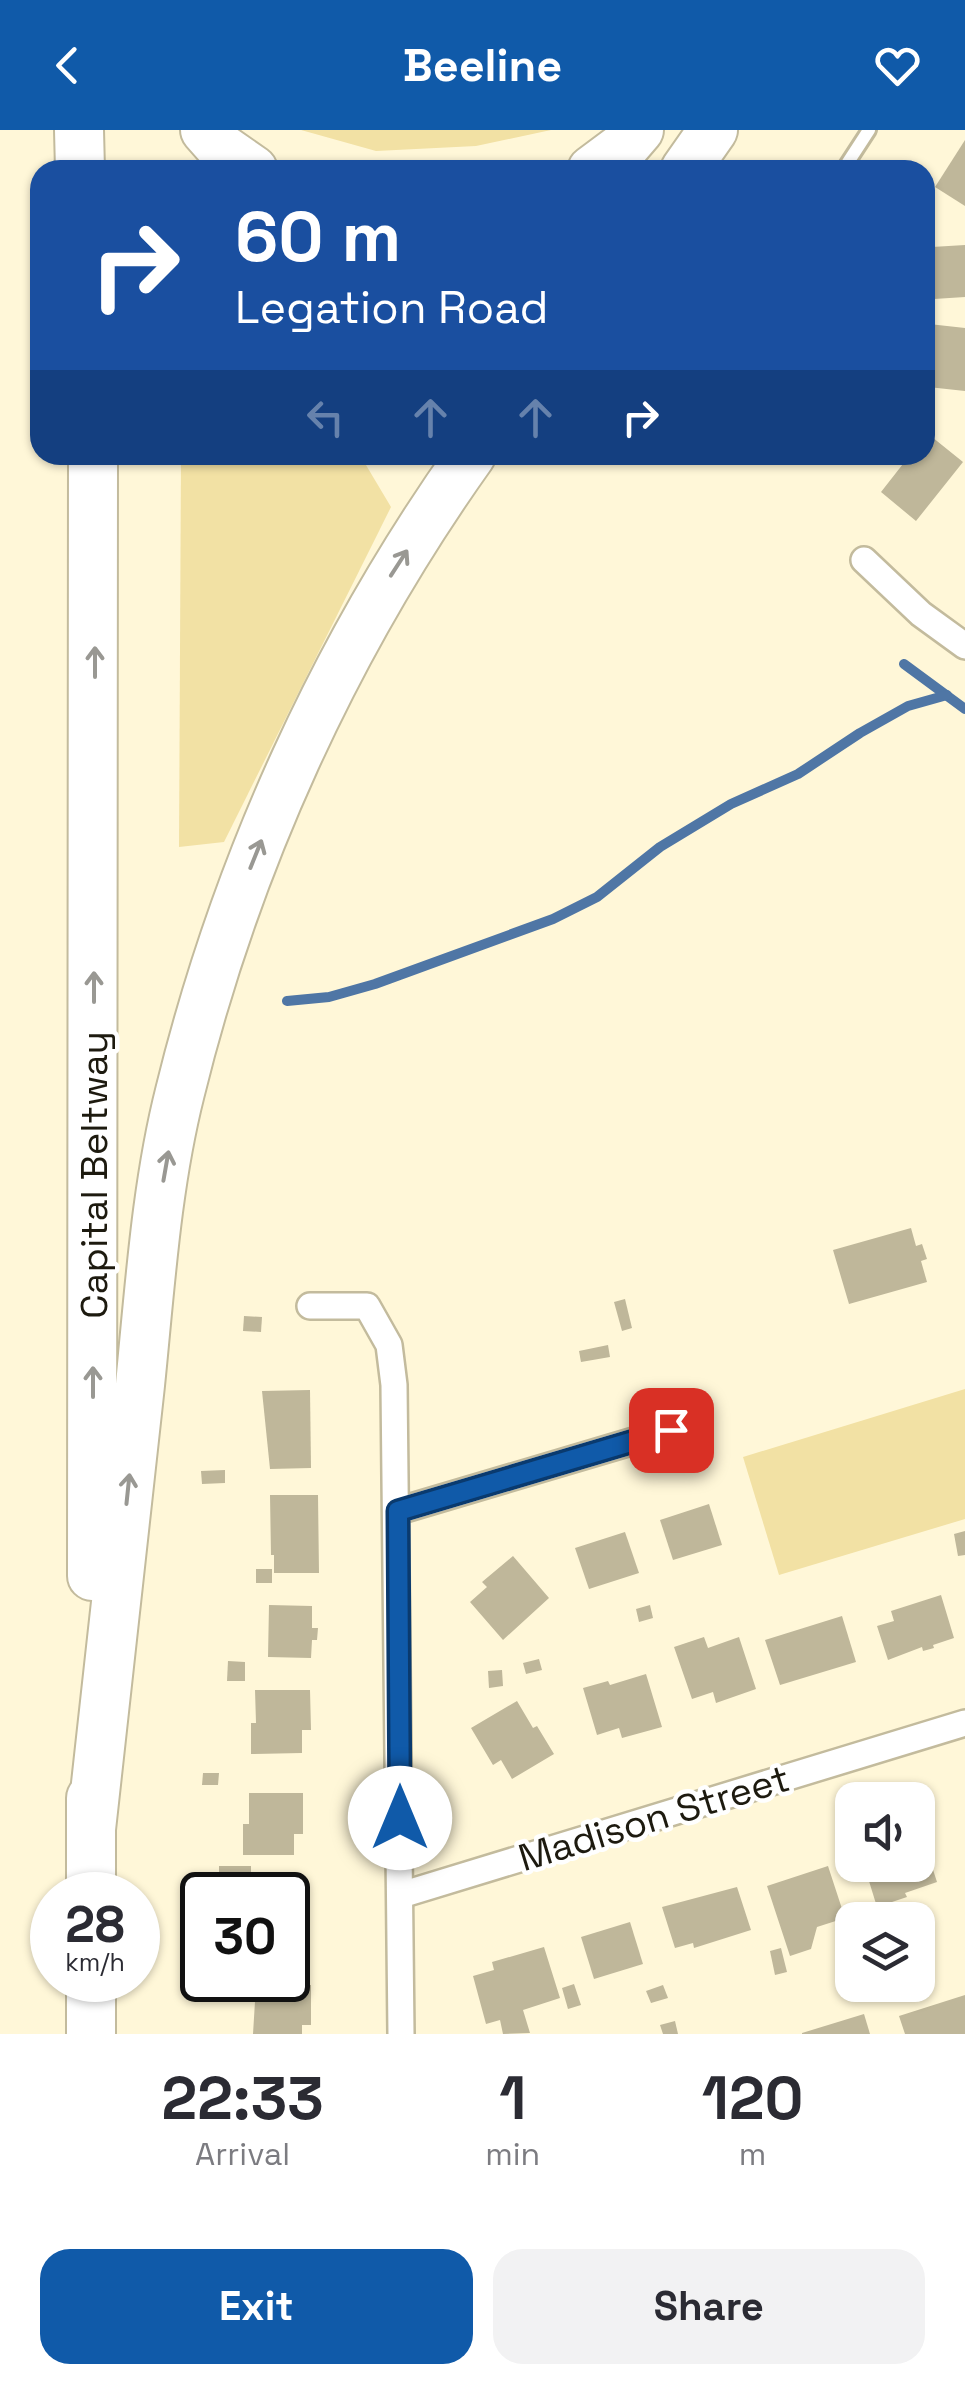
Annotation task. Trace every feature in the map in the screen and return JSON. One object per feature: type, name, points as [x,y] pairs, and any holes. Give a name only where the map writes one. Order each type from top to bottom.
[{"type":"highway","points":[[78,130],[80,160]]},
{"type":"highway","points":[[205,130],[240,160]]},
{"type":"highway","points":[[605,160],[639,130]]},
{"type":"highway","points":[[692,160],[713,130]]},
{"type":"highway","name":"Capital Beltway","points":[[91,1872],[93,465]]},
{"type":"highway","points":[[91,1829],[149,1292],[179,1093],[240,894],[284,782],[336,674],[388,580],[464,465]]},
{"type":"highway","points":[[91,2002],[91,2034]]},
{"type":"street","points":[[864,560],[909,604],[965,646]]},
{"type":"street","points":[[310,1306],[367,1306],[388,1345],[394,1385],[401,2034]]},
{"type":"street","points":[[398,1511],[671,1430]]},
{"type":"street","name":"Madison Street","points":[[400,1895],[965,1723]]},
{"type":"lane","points":[[849,160],[868,130]]},
{"type":"shaded area","points":[[301,130],[551,130],[476,146],[376,151]]},
{"type":"shaded area","points":[[181,465],[366,465],[391,507],[224,842],[179,847]]},
{"type":"shaded area","points":[[965,1389],[965,1519],[779,1575],[743,1457]]},
{"type":"building","points":[[965,140],[965,206],[935,187]]},
{"type":"building","points":[[965,245],[965,297],[935,299],[935,247]]},
{"type":"building","points":[[935,325],[965,328],[965,391],[935,388]]},
{"type":"building","points":[[935,439],[963,462],[916,521],[881,492],[902,465],[935,465]]},
{"type":"building","points":[[911,1228],[916,1246],[922,1244],[927,1259],[921,1261],[927,1282],[849,1304],[833,1250]]},
{"type":"building","points":[[625,1299],[632,1328],[622,1331],[614,1302]]},
{"type":"building","points":[[244,1316],[262,1317],[261,1332],[243,1331]]},
{"type":"building","points":[[608,1345],[610,1357],[581,1362],[579,1351]]},
{"type":"building","points":[[310,1390],[311,1468],[270,1469],[262,1391]]},
{"type":"building","points":[[225,1470],[225,1483],[202,1484],[201,1471]]},
{"type":"building","points":[[270,1495],[318,1495],[319,1573],[274,1573]]},
{"type":"building","points":[[709,1504],[722,1545],[673,1560],[660,1520]]},
{"type":"building","points":[[965,1531],[965,1555],[958,1556],[954,1534]]},
{"type":"building","points":[[625,1532],[639,1573],[589,1589],[575,1548]]},
{"type":"building","points":[[513,1556],[549,1598],[503,1640],[470,1602],[487,1587],[482,1582]]},
{"type":"building","points":[[256,1569],[272,1569],[272,1583],[256,1583]]},
{"type":"building","points":[[941,1595],[954,1638],[933,1645],[934,1648],[923,1651],[922,1647],[888,1660],[877,1626],[894,1621],[891,1611]]},
{"type":"building","points":[[269,1605],[312,1606],[312,1628],[318,1628],[317,1640],[312,1640],[311,1658],[268,1657]]},
{"type":"building","points":[[650,1605],[653,1618],[639,1622],[636,1609]]},
{"type":"building","points":[[842,1616],[856,1662],[780,1685],[765,1640]]},
{"type":"building","points":[[704,1637],[708,1648],[739,1637],[756,1689],[716,1703],[713,1692],[692,1699],[674,1647]]},
{"type":"building","points":[[539,1659],[542,1670],[526,1674],[523,1663]]},
{"type":"building","points":[[228,1661],[245,1662],[245,1681],[227,1681]]},
{"type":"building","points":[[502,1670],[503,1686],[489,1688],[488,1671]]},
{"type":"building","points":[[646,1674],[662,1727],[622,1738],[619,1728],[597,1735],[583,1688]]},
{"type":"building","points":[[255,1690],[310,1690],[311,1730],[302,1730],[302,1753],[251,1754],[251,1723],[256,1723]]},
{"type":"building","points":[[517,1701],[554,1754],[512,1779],[501,1760],[493,1765],[471,1728]]},
{"type":"building","points":[[203,1773],[219,1773],[218,1785],[202,1785]]},
{"type":"building","points":[[249,1793],[303,1793],[303,1834],[294,1834],[294,1855],[243,1855]]},
{"type":"building","points":[[219,1866],[251,1866],[251,1872],[219,1872]]},
{"type":"building","points":[[828,1866],[840,1902],[835,1902],[835,1921],[817,1927],[811,1949],[790,1956],[767,1886]]},
{"type":"building","points":[[935,1876],[937,1882],[905,1893],[907,1897],[875,1902],[869,1882],[935,1882]]},
{"type":"building","points":[[737,1887],[751,1930],[694,1948],[693,1943],[675,1948],[662,1907]]},
{"type":"building","points":[[630,1922],[643,1964],[594,1979],[581,1937]]},
{"type":"building","points":[[544,1947],[560,1998],[523,2010],[530,2033],[503,2034],[500,2020],[486,2024],[473,1976],[494,1970],[492,1962]]},
{"type":"building","points":[[781,1948],[787,1972],[775,1975],[770,1951]]},
{"type":"building","points":[[574,1984],[581,2005],[568,2009],[562,1988]]},
{"type":"building","points":[[311,1985],[311,2025],[302,2025],[302,2034],[253,2034],[255,2002],[310,2002]]},
{"type":"building","points":[[663,1985],[668,1998],[651,2003],[646,1991]]},
{"type":"building","points":[[965,1995],[965,2034],[905,2034],[899,2016]]},
{"type":"building","points":[[864,2014],[870,2034],[802,2034],[802,2033]]},
{"type":"building","points":[[675,2021],[678,2034],[663,2034],[660,2025]]},
{"type":"waterway","points":[[904,664],[965,709]]},
{"type":"waterway","points":[[287,1001],[329,997],[375,984],[553,919],[597,897],[660,847],[731,804],[798,774],[908,706],[947,695]]},
{"type":"route","points":[[400,1818],[398,1511],[671,1430]]}]
